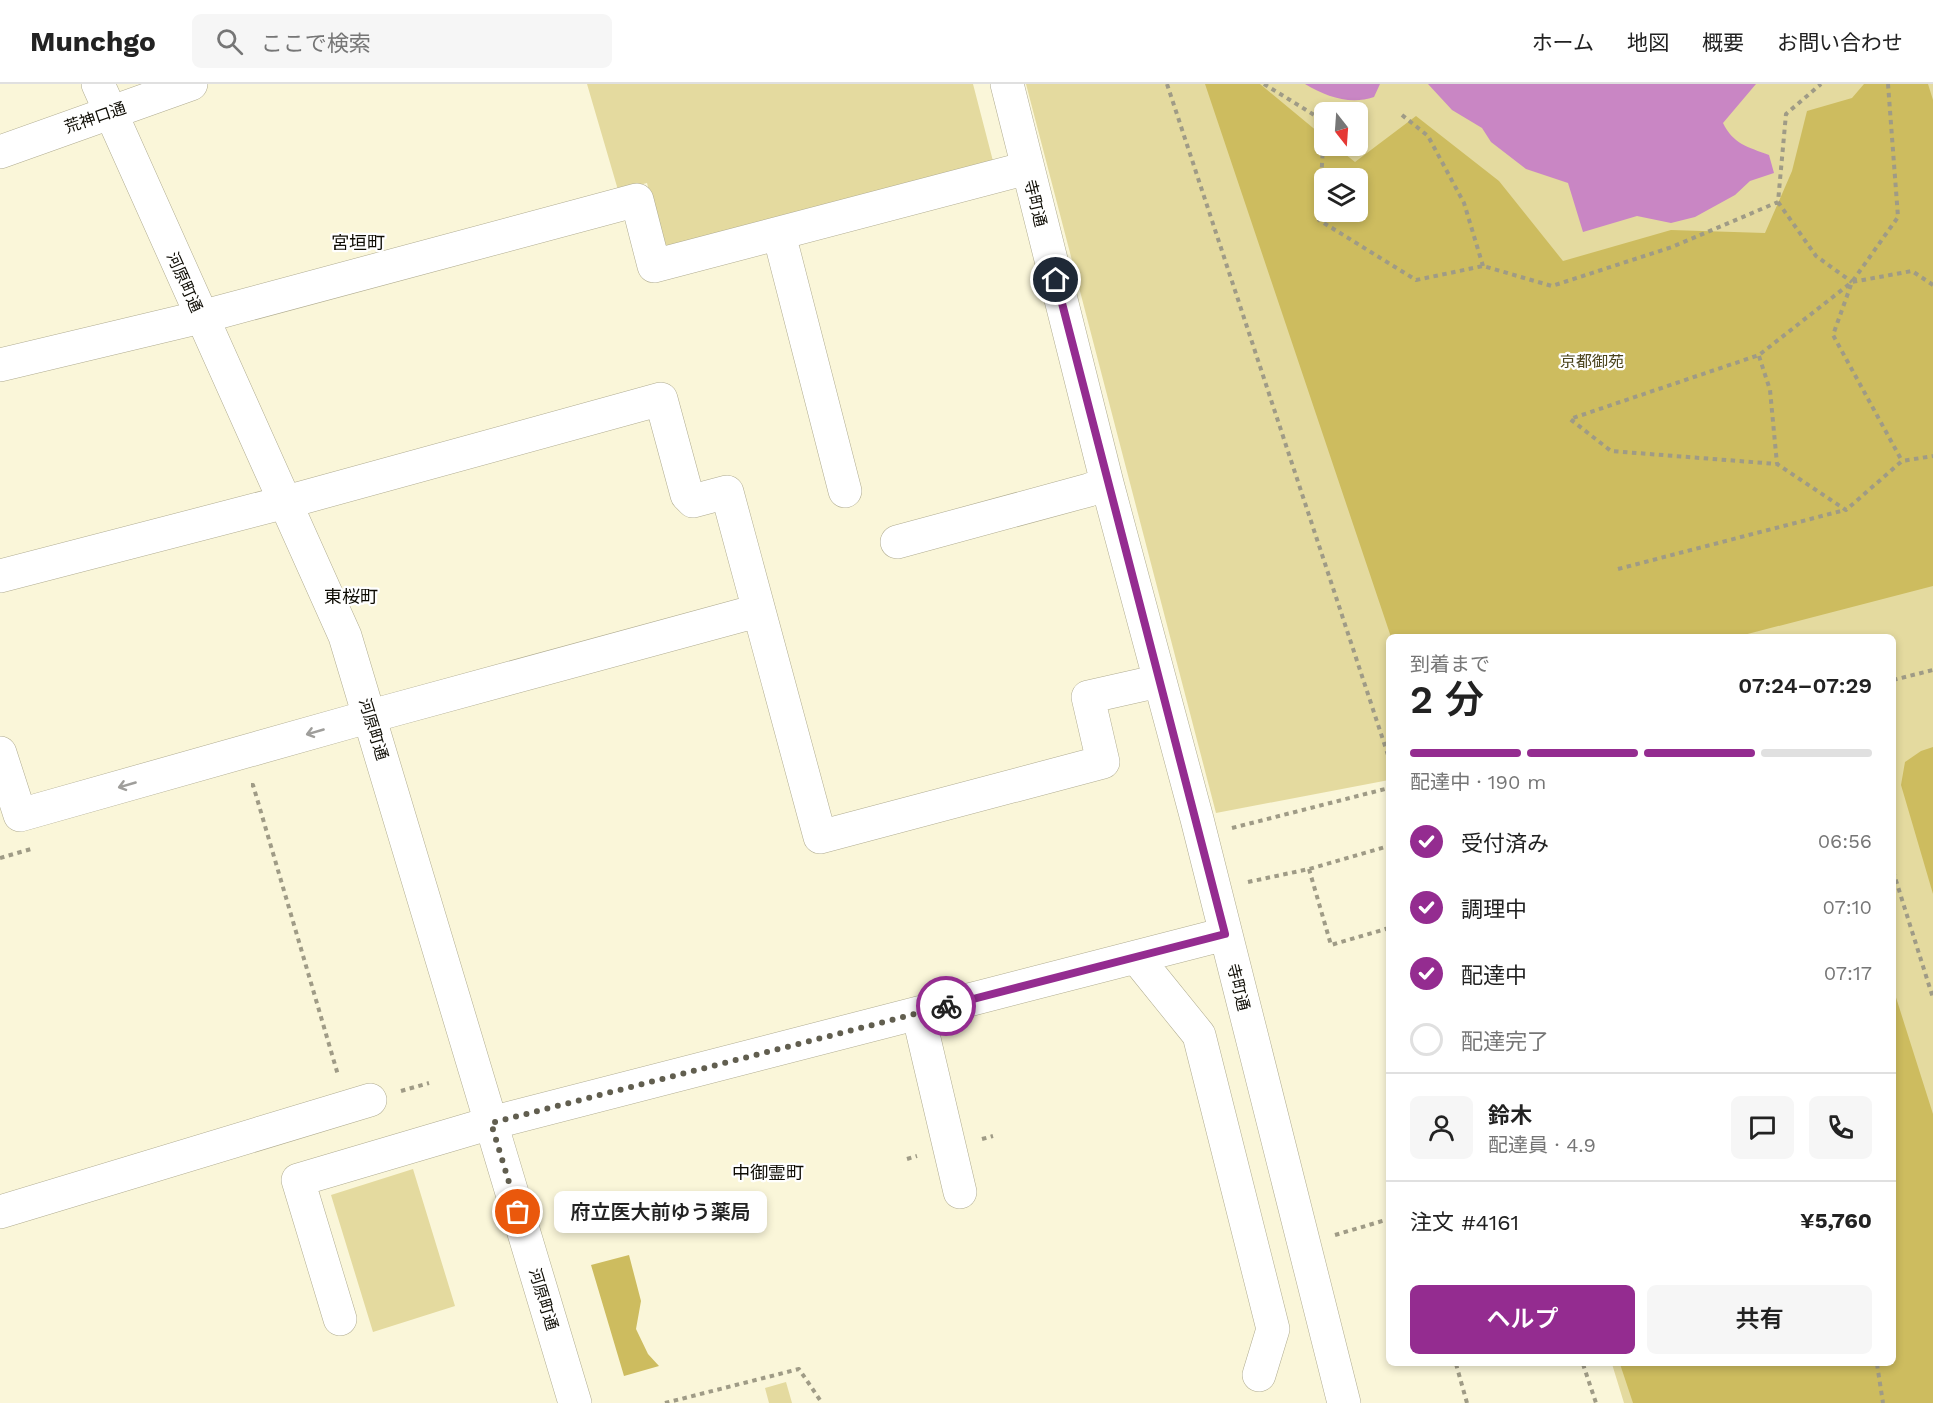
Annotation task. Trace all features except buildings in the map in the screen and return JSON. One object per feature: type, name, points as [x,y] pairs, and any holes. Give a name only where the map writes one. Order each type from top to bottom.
[{"type":"street","name":"荒神口通","points":[[0,152],[104,98],[191,84]]},
{"type":"street","name":"寺町通","points":[[1007,84],[1107,483],[1344,1403]]},
{"type":"street","name":"河原町通","points":[[104,98],[201,317],[287,501],[345,636],[371,716],[575,1403]]},
{"type":"street","points":[[0,365],[201,317],[637,200],[654,266],[1027,168]]},
{"type":"street","points":[[779,234],[846,491]]},
{"type":"street","points":[[0,576],[661,399],[687,495],[693,501],[727,492],[757,611],[820,837],[1103,762],[1088,697],[1159,681]]},
{"type":"street","points":[[897,542],[1089,490],[1107,483]]},
{"type":"street","points":[[0,753],[20,815],[757,611]]},
{"type":"street","points":[[340,1319],[298,1180],[491,1123],[1225,934]]},
{"type":"street","points":[[1136,957],[1199,1035],[1273,1329],[1259,1375]]},
{"type":"street","points":[[918,1013],[960,1192]]},
{"type":"street","points":[[0,1212],[359,1104]]},
{"type":"path","points":[[1167,84],[1386,749]]},
{"type":"path","points":[[1264,84],[1314,115]]},
{"type":"path","points":[[1821,84],[1786,114],[1778,202],[1815,256],[1852,282]]},
{"type":"path","points":[[1887,84],[1898,217],[1852,282],[1833,335],[1902,461]]},
{"type":"path","points":[[1402,115],[1428,136],[1464,202],[1483,266]]},
{"type":"path","points":[[1322,156],[1319,220],[1416,280],[1483,266],[1552,286],[1672,247],[1778,202]]},
{"type":"path","points":[[1846,510],[1777,464],[1611,451],[1570,419],[1759,355],[1852,282],[1912,271],[1933,285]]},
{"type":"path","points":[[1759,355],[1770,390],[1777,464]]},
{"type":"path","points":[[1618,569],[1846,510],[1902,461],[1933,456]]},
{"type":"path","points":[[1896,679],[1933,670]]},
{"type":"path","points":[[242,788],[253,784],[359,1104]]},
{"type":"path","points":[[1228,829],[1386,789]]},
{"type":"path","points":[[0,858],[41,846]]},
{"type":"path","points":[[1241,883],[1309,868],[1386,847]]},
{"type":"path","points":[[1309,868],[1331,945],[1386,929]]},
{"type":"path","points":[[1896,881],[1933,998]]},
{"type":"path","points":[[1334,1235],[1386,1220]]},
{"type":"path","points":[[1457,1366],[1467,1403]]},
{"type":"path","points":[[1584,1366],[1596,1403]]},
{"type":"path","points":[[1877,1366],[1883,1403]]},
{"type":"path","points":[[665,1403],[799,1369],[822,1403]]},
{"type":"green space","points":[[587,84],[973,84],[994,165],[665,253],[647,183],[618,190]]},
{"type":"green space","name":"京都御苑","points":[[1026,84],[1933,84],[1933,1403],[1624,1403],[1613,1366],[1896,1366],[1896,634],[1386,634],[1386,781],[1216,813]]},
{"type":"green space","points":[[1205,84],[1260,84],[1314,129],[1314,156],[1348,156],[1355,162],[1363,156],[1368,156],[1368,152],[1416,116],[1499,181],[1563,261],[1671,230],[1765,233],[1792,171],[1807,111],[1852,98],[1864,84],[1928,84],[1933,100],[1933,586],[1748,634],[1390,634]]},
{"type":"green space","points":[[1933,747],[1933,894],[1901,785],[1905,762],[1921,751]]},
{"type":"green space","points":[[1896,997],[1933,1114],[1933,1403],[1633,1403],[1621,1366],[1896,1366]]},
{"type":"green space","points":[[413,1169],[455,1306],[373,1332],[331,1195]]},
{"type":"green space","points":[[629,1255],[641,1301],[636,1329],[648,1354],[659,1366],[624,1376],[591,1265]]},
{"type":"green space","points":[[786,1382],[792,1403],[769,1403],[765,1388]]},
{"type":"shaded area","points":[[1305,84],[1380,84],[1374,97],[1347,100],[1322,93]]},
{"type":"shaded area","points":[[1428,84],[1756,84],[1723,123],[1736,140],[1769,155],[1774,173],[1750,181],[1735,195],[1695,217],[1671,223],[1637,216],[1583,232],[1568,183],[1526,169],[1491,142],[1482,128],[1452,110]]},
{"type":"way so far","points":[[518,1212],[491,1123],[946,1006]]},
{"type":"place","name":"府立医大前ゆう薬局","points":[[518,1212]]},
{"type":"district","name":"宮垣町","points":[[358,243]]},
{"type":"district","name":"東桜町","points":[[351,597]]},
{"type":"district","name":"中御霊町","points":[[768,1173]]},
{"type":"route","points":[[946,1006],[1225,934],[1056,280]]}]
